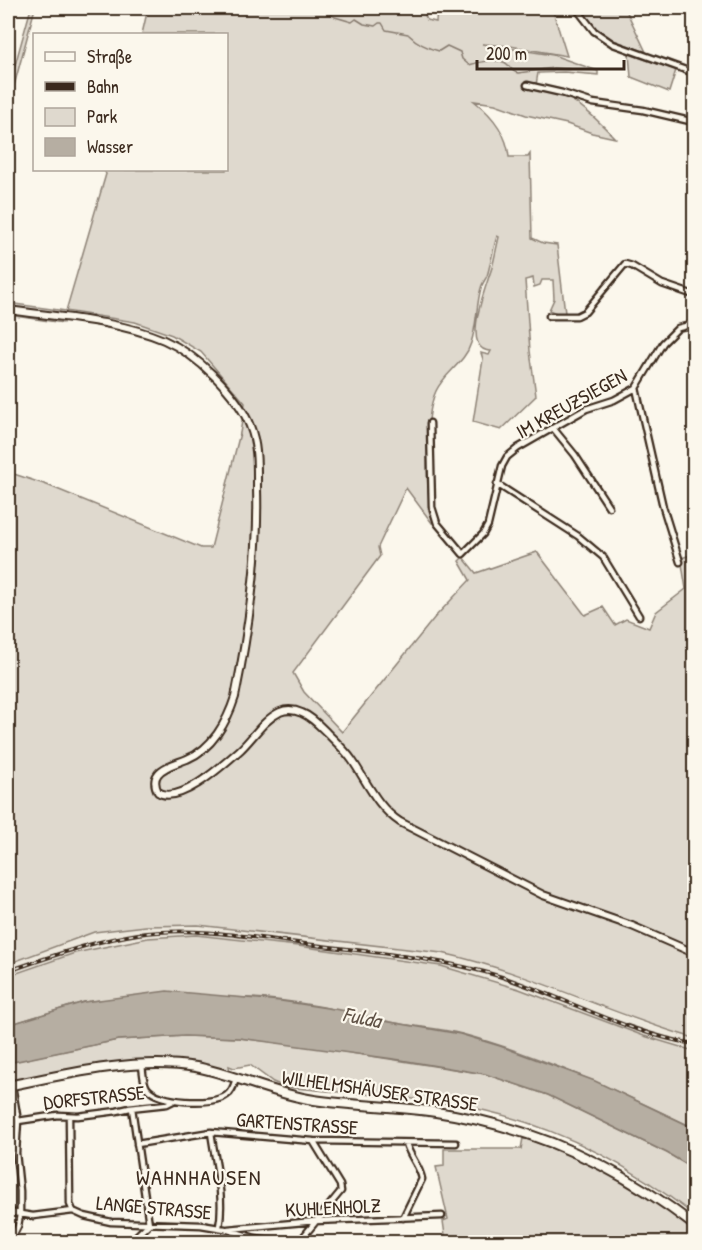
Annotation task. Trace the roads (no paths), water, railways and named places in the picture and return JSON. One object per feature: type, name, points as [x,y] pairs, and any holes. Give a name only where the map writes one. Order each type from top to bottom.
[{"type":"main road","name":"WILHELMSHÄUSER STRASSE","points":[[10,1086],[104,1069],[142,1065],[174,1065],[195,1067],[306,1099],[428,1111],[500,1125],[553,1142],[604,1166],[656,1196],[694,1225]]},
{"type":"street","points":[[576,8],[594,31],[613,44],[694,74]]},
{"type":"street","points":[[527,85],[593,103],[643,110],[694,122]]},
{"type":"street","points":[[549,316],[577,316],[585,312],[625,264],[662,284],[694,295]]},
{"type":"street","points":[[8,310],[128,328],[168,341],[206,368],[235,401],[250,427],[257,460],[257,549],[255,583],[235,697],[228,715],[206,747],[194,756],[158,774],[155,780],[158,792],[170,796],[186,790],[200,782],[239,750],[269,719],[283,711],[301,712],[311,717],[342,747],[382,806],[399,822],[543,895],[633,926],[694,953]]},
{"type":"street","name":"IM KREUZSIEGEN","points":[[430,423],[432,507],[437,523],[463,554],[483,534],[488,525],[502,466],[507,457],[518,448],[586,409],[614,400],[636,388],[663,343],[678,328],[694,324]]},
{"type":"street","points":[[636,388],[663,507],[680,562]]},
{"type":"street","points":[[553,428],[580,462],[609,507]]},
{"type":"street","points":[[498,484],[578,536],[603,557],[639,616]]},
{"type":"street","name":"DORFSTRASSE","points":[[142,1065],[145,1086],[148,1090],[173,1101],[223,1098],[230,1092],[236,1079]]},
{"type":"street","points":[[10,1086],[18,1120],[16,1153],[20,1191],[18,1226],[10,1242]]},
{"type":"street","name":"DORFSTRASSE","points":[[18,1120],[117,1111],[167,1104],[173,1101]]},
{"type":"street","points":[[119,1242],[134,1238],[149,1224],[132,1108]]},
{"type":"street","points":[[69,1116],[70,1204],[73,1211]]},
{"type":"street","points":[[211,1132],[221,1203],[222,1228]]},
{"type":"street","name":"GARTENSTRASSE","points":[[137,1144],[211,1132],[313,1141],[456,1143]]},
{"type":"street","points":[[299,1242],[339,1195],[341,1188],[313,1141]]},
{"type":"street","points":[[402,1218],[422,1179],[406,1143]]},
{"type":"street","name":"LANGE STRASSE","points":[[8,1212],[20,1215],[73,1211],[111,1222],[179,1223],[222,1228],[255,1239],[286,1242]]},
{"type":"street","name":"KUHLENHOLZ","points":[[222,1228],[315,1221],[442,1216]]},
{"type":"water","name":"Fulda","points":[[167,991],[281,1001],[347,1011],[384,1021],[460,1034],[500,1046],[595,1081],[694,1128],[694,1169],[667,1153],[548,1095],[485,1074],[401,1060],[239,1038],[185,1036],[118,1040],[8,1063],[8,1025],[84,1002]]},
{"type":"waterway","points":[[322,8],[335,17],[352,22],[356,19],[364,24],[375,26],[382,23],[386,30],[408,34]]},
{"type":"waterway","points":[[409,35],[419,43],[439,51],[447,46],[460,52],[462,59],[469,65],[499,61],[504,62],[518,73],[553,68],[569,69]]},
{"type":"railway","points":[[8,971],[88,945],[138,934],[182,931],[226,934],[409,957],[479,970],[526,985],[621,1024],[694,1044]]},
{"type":"district","name":"WAHNHAUSEN","points":[[199,1177]]}]
